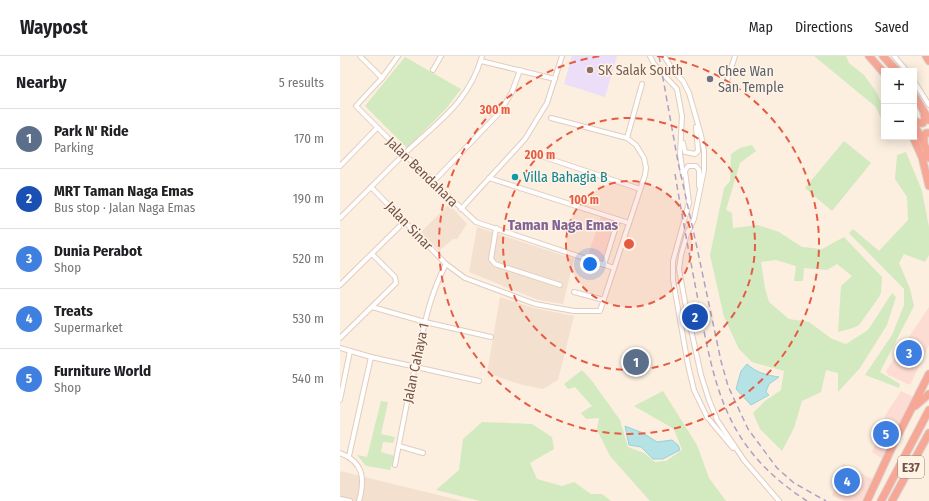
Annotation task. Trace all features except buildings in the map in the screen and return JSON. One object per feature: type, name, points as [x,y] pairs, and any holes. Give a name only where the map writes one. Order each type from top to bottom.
[{"type":"highway","points":[[869,56],[881,70]]},
{"type":"highway","points":[[883,56],[894,68]]},
{"type":"highway","points":[[926,56],[929,61]]},
{"type":"highway","points":[[917,98],[926,107],[929,120]]},
{"type":"highway","points":[[917,122],[924,122],[926,107]]},
{"type":"highway","points":[[917,130],[926,148]]},
{"type":"highway","points":[[929,133],[926,133],[924,136],[929,158]]},
{"type":"highway","points":[[914,140],[922,157],[929,186]]},
{"type":"highway","points":[[867,501],[929,374]]},
{"type":"highway","points":[[912,408],[929,394]]},
{"type":"highway","name":"E37","points":[[881,501],[929,410]]},
{"type":"highway","name":"E37","points":[[892,501],[929,433]]},
{"type":"street","points":[[360,56],[382,78],[398,56]]},
{"type":"street","points":[[433,70],[441,56]]},
{"type":"street","points":[[461,209],[525,139],[547,102],[562,56]]},
{"type":"street","points":[[650,56],[654,64],[677,89],[682,116],[683,148],[685,152],[694,154],[698,151],[695,118]]},
{"type":"street","points":[[664,56],[675,73],[683,81],[689,93],[704,151],[704,170],[694,219],[687,234],[679,269],[701,375],[708,400],[717,420],[744,460]]},
{"type":"street","points":[[727,80],[735,56]]},
{"type":"street","points":[[894,56],[904,68]]},
{"type":"street","points":[[340,218],[404,154],[455,107],[467,91],[474,78],[481,58],[555,79]]},
{"type":"street","points":[[433,182],[500,112],[512,92],[520,70]]},
{"type":"street","name":"Jalan Bendahara","points":[[382,78],[356,106],[377,128],[476,222],[614,268]]},
{"type":"street","points":[[627,138],[642,84]]},
{"type":"street","points":[[917,88],[926,107]]},
{"type":"street","points":[[551,118],[627,138],[636,145],[644,158],[646,168],[604,300],[574,292]]},
{"type":"street","points":[[340,166],[377,128]]},
{"type":"street","points":[[682,129],[680,154],[689,203]]},
{"type":"street","points":[[535,154],[640,189]]},
{"type":"street","points":[[698,200],[699,170],[696,166],[692,165],[688,166],[685,171],[689,203],[673,261],[673,280],[688,365],[694,390],[707,417],[779,501]]},
{"type":"street","points":[[489,178],[629,223]]},
{"type":"street","name":"Jalan Sinar","points":[[371,187],[446,264],[465,278],[535,304],[574,311],[600,312],[604,300]]},
{"type":"street","points":[[340,211],[344,214]]},
{"type":"street","points":[[604,265],[618,220]]},
{"type":"street","points":[[340,285],[405,221]]},
{"type":"street","points":[[496,228],[491,259],[494,264],[560,285]]},
{"type":"street","points":[[340,338],[372,307],[396,280],[395,277],[372,254]]},
{"type":"street","name":"Jalan Cahaya 1","points":[[395,465],[414,366],[425,322],[434,289],[446,264]]},
{"type":"street","points":[[372,307],[425,322],[491,337]]},
{"type":"street","points":[[340,348],[371,357],[479,381]]},
{"type":"street","points":[[340,400],[350,351]]},
{"type":"street","points":[[349,456],[371,357]]},
{"type":"street","points":[[398,446],[423,453]]},
{"type":"street","points":[[340,453],[349,456],[355,461],[360,469],[363,482],[359,501]]},
{"type":"street","points":[[340,499],[350,501]]},
{"type":"shaded area","name":"SK Salak South","points":[[572,56],[617,56],[605,97],[564,84]]},
{"type":"shaded area","points":[[449,204],[467,224],[457,239],[453,239],[439,251],[421,232]]},
{"type":"shaded area","points":[[601,216],[616,220],[603,263],[587,258]]},
{"type":"shaded area","points":[[477,227],[574,259],[563,304],[538,300],[469,272]]},
{"type":"shaded area","points":[[500,297],[534,308],[574,316],[558,380],[543,389],[519,384],[487,373]]},
{"type":"shaded area","points":[[929,307],[929,345],[910,385],[888,375],[886,371]]},
{"type":"shaded area","points":[[901,391],[913,397],[883,459],[872,452],[886,414]]},
{"type":"shaded area","points":[[843,464],[872,479],[863,501],[844,501],[832,496]]},
{"type":"shaded area","points":[[340,471],[463,501],[340,501]]},
{"type":"green space","points":[[814,56],[846,56],[849,63],[864,75],[877,93],[881,102],[881,118],[876,107]]},
{"type":"green space","points":[[405,57],[461,89],[445,110],[407,148],[365,106]]},
{"type":"green space","points":[[844,141],[871,163],[832,211],[805,188]]},
{"type":"green space","points":[[752,145],[756,151],[740,163],[726,210],[732,213],[733,228],[758,225],[779,232],[802,247],[822,249],[844,237],[882,277],[881,293],[859,325],[838,332],[841,286],[852,276],[837,264],[827,270],[804,268],[803,281],[794,281],[796,266],[776,260],[761,262],[769,302],[789,319],[809,322],[832,339],[846,344],[868,330],[892,293],[896,297],[887,325],[860,368],[838,392],[838,373],[826,370],[821,392],[802,401],[794,428],[782,451],[760,429],[753,413],[765,401],[781,390],[784,371],[752,362],[739,349],[724,317],[710,255],[724,188],[730,181],[731,154],[740,148]]},
{"type":"green space","points":[[906,152],[922,191],[929,227],[929,255],[925,262],[904,254],[899,263],[910,289],[914,306],[880,372],[900,384],[899,388],[865,375],[892,335],[904,305],[904,289],[849,233],[853,229],[879,251],[908,220],[907,197],[895,179],[897,155]]},
{"type":"green space","points":[[582,370],[592,381],[620,420],[628,447],[644,453],[655,462],[666,461],[682,450],[674,429],[634,406],[663,391],[697,445],[709,478],[726,501],[650,501],[610,456],[597,430],[599,418],[586,419],[581,413],[592,406],[575,387],[568,389],[564,384]]},
{"type":"green space","points":[[381,401],[388,402],[381,434],[395,437],[393,443],[383,442],[381,452],[395,456],[390,470],[366,466],[357,455],[367,457]]},
{"type":"green space","points":[[482,422],[532,424],[552,437],[554,449],[530,463],[537,479],[562,486],[574,482],[591,494],[602,494],[611,501],[480,501],[436,490],[459,470],[463,439]]},
{"type":"water","points":[[747,364],[754,370],[779,377],[769,384],[766,392],[769,395],[751,405],[736,389],[741,371]]},
{"type":"water","points":[[625,426],[643,433],[657,442],[672,440],[678,445],[680,450],[663,459],[653,459],[641,447],[629,445]]},
{"type":"railway","points":[[659,56],[678,162],[721,361],[728,386],[748,429],[777,468],[794,483],[826,501]]},
{"type":"railway","points":[[675,174],[704,332],[718,389],[728,414],[741,438],[758,460],[779,481],[807,501]]},
{"type":"place","name":"SK Salak South","points":[[590,70]]},
{"type":"place","name":"Chee Wan San Temple","points":[[710,79]]},
{"type":"place","name":"Villa Bahagia B","points":[[515,177]]},
{"type":"place","name":"MRT Taman Naga Emas","points":[[695,317]]},
{"type":"place","name":"Dunia Perabot","points":[[909,353]]},
{"type":"place","name":"Park N' Ride","points":[[636,362]]},
{"type":"place","name":"Furniture World","points":[[886,434]]},
{"type":"place","name":"Treats","points":[[847,481]]},
{"type":"district","name":"Taman Naga Emas","points":[[563,225]]}]
